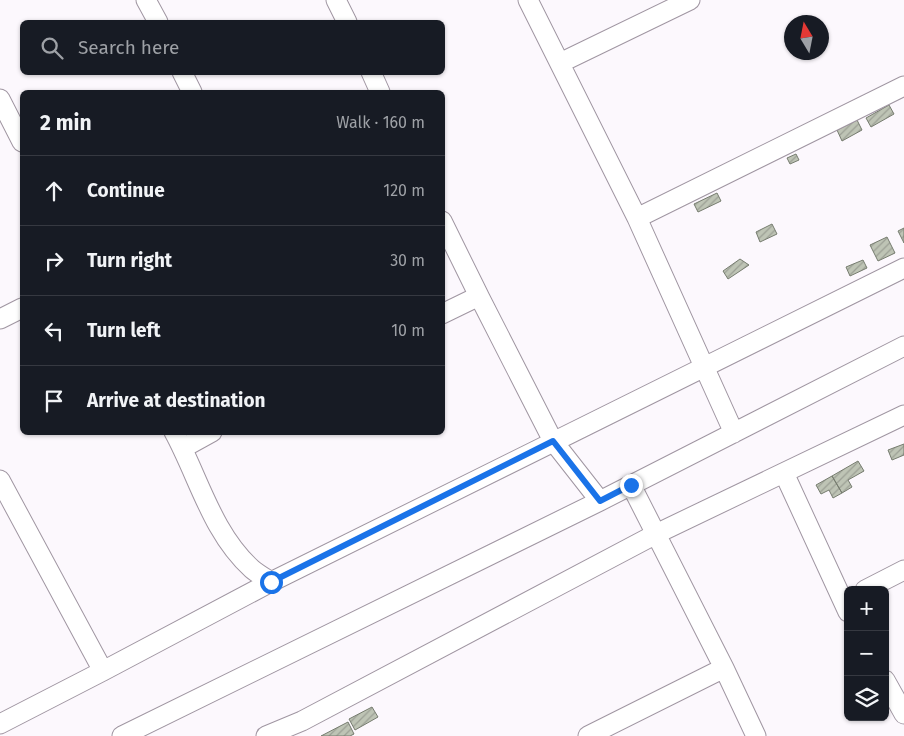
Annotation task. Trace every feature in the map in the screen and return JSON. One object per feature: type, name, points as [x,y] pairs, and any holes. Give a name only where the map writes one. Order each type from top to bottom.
[{"type":"street","points":[[146,0],[157,20]]},
{"type":"street","points":[[336,0],[345,20]]},
{"type":"street","points":[[528,0],[636,218],[734,433]]},
{"type":"street","points":[[560,63],[690,0]]},
{"type":"street","points":[[184,75],[191,90]]},
{"type":"street","points":[[372,75],[379,90]]},
{"type":"street","points":[[636,218],[904,86]]},
{"type":"street","points":[[0,98],[7,128],[20,140]]},
{"type":"street","points":[[445,227],[553,441],[600,501]]},
{"type":"street","points":[[0,724],[271,582],[904,268]]},
{"type":"street","points":[[445,313],[479,296]]},
{"type":"street","points":[[0,319],[20,309]]},
{"type":"street","points":[[122,736],[152,729],[904,346]]},
{"type":"street","points":[[266,736],[306,728],[656,534],[904,415]]},
{"type":"street","points":[[199,435],[178,440],[215,520],[252,568],[271,582]]},
{"type":"street","points":[[784,473],[844,600]]},
{"type":"street","points":[[0,480],[103,671]]},
{"type":"street","points":[[631,485],[724,668],[756,736]]},
{"type":"street","points":[[872,586],[904,570]]},
{"type":"street","points":[[588,736],[724,668]]},
{"type":"street","points":[[889,687],[904,714]]},
{"type":"building","points":[[889,105],[894,114],[871,127],[866,118]]},
{"type":"building","points":[[857,120],[862,130],[842,141],[837,130]]},
{"type":"building","points":[[796,154],[799,160],[790,164],[787,158]]},
{"type":"building","points":[[717,193],[721,201],[698,212],[694,204]]},
{"type":"building","points":[[772,224],[777,234],[760,242],[756,232]]},
{"type":"building","points":[[904,228],[904,243],[898,231]]},
{"type":"building","points":[[887,237],[895,253],[878,261],[870,245]]},
{"type":"building","points":[[740,259],[749,265],[728,279],[723,271]]},
{"type":"building","points":[[863,260],[867,268],[850,276],[846,267]]},
{"type":"building","points":[[904,444],[904,455],[892,460],[888,450]]},
{"type":"building","points":[[858,461],[864,471],[848,480],[852,487],[842,493],[832,476]]},
{"type":"building","points":[[832,476],[842,493],[833,498],[829,490],[821,494],[816,485]]},
{"type":"building","points":[[372,707],[378,717],[355,730],[349,719]]},
{"type":"building","points":[[348,722],[354,734],[350,736],[321,736]]},
{"type":"route","points":[[271,582],[553,441],[600,501],[631,485]]}]
